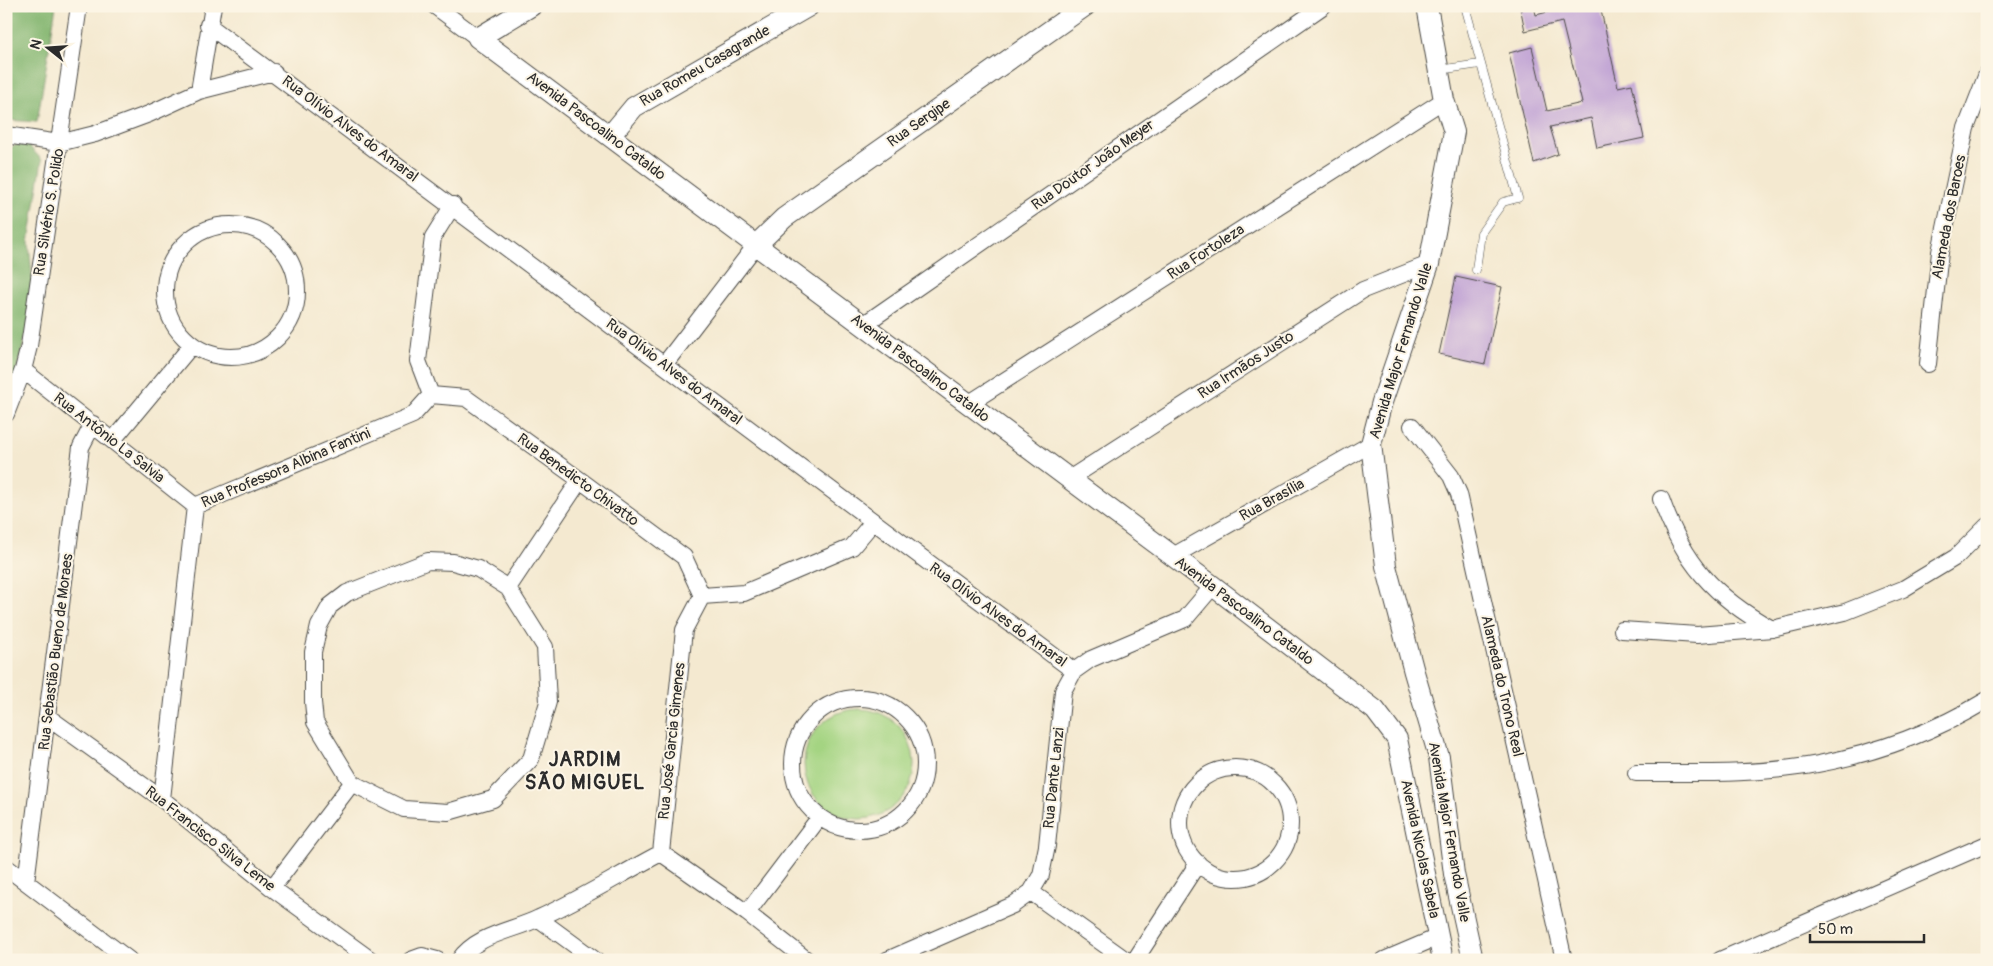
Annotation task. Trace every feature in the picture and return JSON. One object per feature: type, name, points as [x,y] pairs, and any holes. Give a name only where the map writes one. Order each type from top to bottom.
[{"type":"street","name":"Rua Silvério S. Polido","points":[[6,414],[23,370],[29,346],[79,6]]},
{"type":"street","points":[[200,91],[208,25],[213,6]]},
{"type":"street","name":"Avenida Pascoalino Cataldo","points":[[435,6],[1213,586],[1375,710],[1397,738]]},
{"type":"street","points":[[478,38],[531,6]]},
{"type":"street","name":"Rua Romeu Casagrande","points":[[610,136],[634,107],[809,6]]},
{"type":"street","name":"Rua Sergipe","points":[[756,245],[784,218],[1086,6]]},
{"type":"street","name":"Rua Doutor João Meyer","points":[[863,325],[1323,6]]},
{"type":"street","name":"Avenida Major Fernando Valle","points":[[1427,6],[1444,100],[1454,132],[1429,264],[1382,402],[1371,444],[1386,566],[1439,757],[1454,874],[1473,960]]},
{"type":"street","name":"Rua Olívio Alves do Amaral","points":[[208,25],[274,72],[1074,671]]},
{"type":"street","name":"Rua Olívio Alves do Amaral","points":[[59,143],[95,134],[149,114],[200,91],[274,72]]},
{"type":"street","name":"Alameda dos Baroes","points":[[1928,364],[1940,252],[1966,128],[1987,74]]},
{"type":"street","name":"Rua Fortoleza","points":[[968,404],[1444,100]]},
{"type":"street","points":[[6,135],[59,143]]},
{"type":"street","points":[[431,395],[418,361],[419,351],[433,236],[453,206]]},
{"type":"street","points":[[220,225],[243,226],[264,233],[281,248],[292,266],[296,286],[294,307],[286,327],[272,342],[259,350],[232,357],[212,354],[192,345],[177,329],[167,309],[164,287],[170,265],[182,246],[199,232],[220,225]]},
{"type":"street","points":[[664,365],[756,245]]},
{"type":"street","name":"Rua Irmãos Justo","points":[[1069,479],[1363,290],[1429,264]]},
{"type":"street","points":[[113,440],[192,345]]},
{"type":"street","name":"Rua Antônio La Salvia","points":[[23,370],[195,506]]},
{"type":"street","name":"Rua Benedicto Chivatto","points":[[431,395],[466,398],[684,557],[702,596]]},
{"type":"street","name":"Rua Professora Albina Fantini","points":[[162,799],[195,506],[413,414],[431,395]]},
{"type":"street","name":"Rua Sebastião Bueno de Moraes","points":[[26,882],[81,447],[93,424]]},
{"type":"street","name":"Alameda do Trono Real","points":[[1412,426],[1451,476],[1459,494],[1564,960]]},
{"type":"street","name":"Rua Brasília","points":[[1173,556],[1371,444]]},
{"type":"street","points":[[508,588],[580,480]]},
{"type":"street","points":[[1661,499],[1671,527],[1685,552],[1702,576],[1722,597],[1746,615],[1772,629]]},
{"type":"street","points":[[702,596],[744,592],[852,548],[873,522]]},
{"type":"street","points":[[1622,630],[1697,635],[1772,629],[1845,612],[1903,589],[1956,557],[1987,526]]},
{"type":"street","points":[[428,561],[453,562],[478,569],[508,588],[545,648],[548,702],[531,759],[494,799],[448,812],[404,809],[352,783],[315,722],[313,652],[320,626],[330,606],[347,593],[428,561]]},
{"type":"street","name":"Rua Dante Lanzi","points":[[1032,892],[1041,875],[1047,846],[1063,691],[1074,671],[1091,659],[1185,619],[1213,586]]},
{"type":"street","name":"Rua José Garcia Gimenes","points":[[661,853],[684,630],[702,596]]},
{"type":"street","points":[[847,698],[869,698],[890,704],[908,718],[920,736],[926,757],[924,779],[916,800],[901,816],[882,827],[860,831],[839,828],[819,818],[804,802],[795,782],[793,760],[798,738],[810,720],[826,706],[847,698]]},
{"type":"street","points":[[1636,773],[1727,772],[1817,764],[1894,744],[1968,712],[1987,700]]},
{"type":"street","name":"Rua Francisco Silva Leme","points":[[48,717],[162,799],[272,888],[372,960]]},
{"type":"street","name":"Avenida Nicolas Sabela","points":[[1397,738],[1443,960]]},
{"type":"street","points":[[1229,768],[1247,769],[1264,775],[1277,787],[1287,803],[1290,821],[1288,839],[1280,856],[1266,868],[1249,876],[1231,878],[1213,874],[1198,863],[1187,849],[1181,832],[1181,814],[1187,797],[1197,783],[1212,773],[1229,768]]},
{"type":"street","points":[[272,888],[352,783]]},
{"type":"street","points":[[747,913],[819,818]]},
{"type":"street","points":[[1720,960],[1987,844]]},
{"type":"street","points":[[458,960],[470,947],[483,940],[539,919],[661,853],[747,913],[807,960]]},
{"type":"street","points":[[1135,960],[1198,863]]},
{"type":"street","points":[[6,867],[129,960]]},
{"type":"street","points":[[887,960],[1012,905],[1032,892],[1126,960]]},
{"type":"street","points":[[539,919],[595,960]]},
{"type":"street","points":[[1384,960],[1438,937]]},
{"type":"street","points":[[411,960],[422,956],[437,960]]},
{"type":"lane","points":[[1466,6],[1480,64],[1518,198],[1503,202],[1481,234],[1476,270]]},
{"type":"lane","points":[[1439,70],[1480,64]]},
{"type":"green space","points":[[6,6],[56,6],[37,122],[6,120]]},
{"type":"green space","points":[[25,142],[42,160],[29,242],[33,287],[31,315],[6,412],[6,149]]},
{"type":"green space","points":[[859,709],[880,713],[898,725],[910,743],[914,764],[910,785],[898,803],[880,815],[859,819],[838,815],[820,803],[808,785],[804,764],[808,743],[820,725],[838,713]]},
{"type":"building","points":[[1520,6],[1534,6],[1536,15],[1559,9],[1559,6],[1600,6],[1618,87],[1632,84],[1644,138],[1597,148],[1591,118],[1550,127],[1558,154],[1534,163],[1509,53],[1532,47],[1547,111],[1582,103],[1562,22],[1525,31]]},
{"type":"building","points":[[1456,277],[1502,287],[1485,364],[1439,354]]},
{"type":"district","name":"JARDIM SÃO MIGUEL","points":[[585,770]]}]
